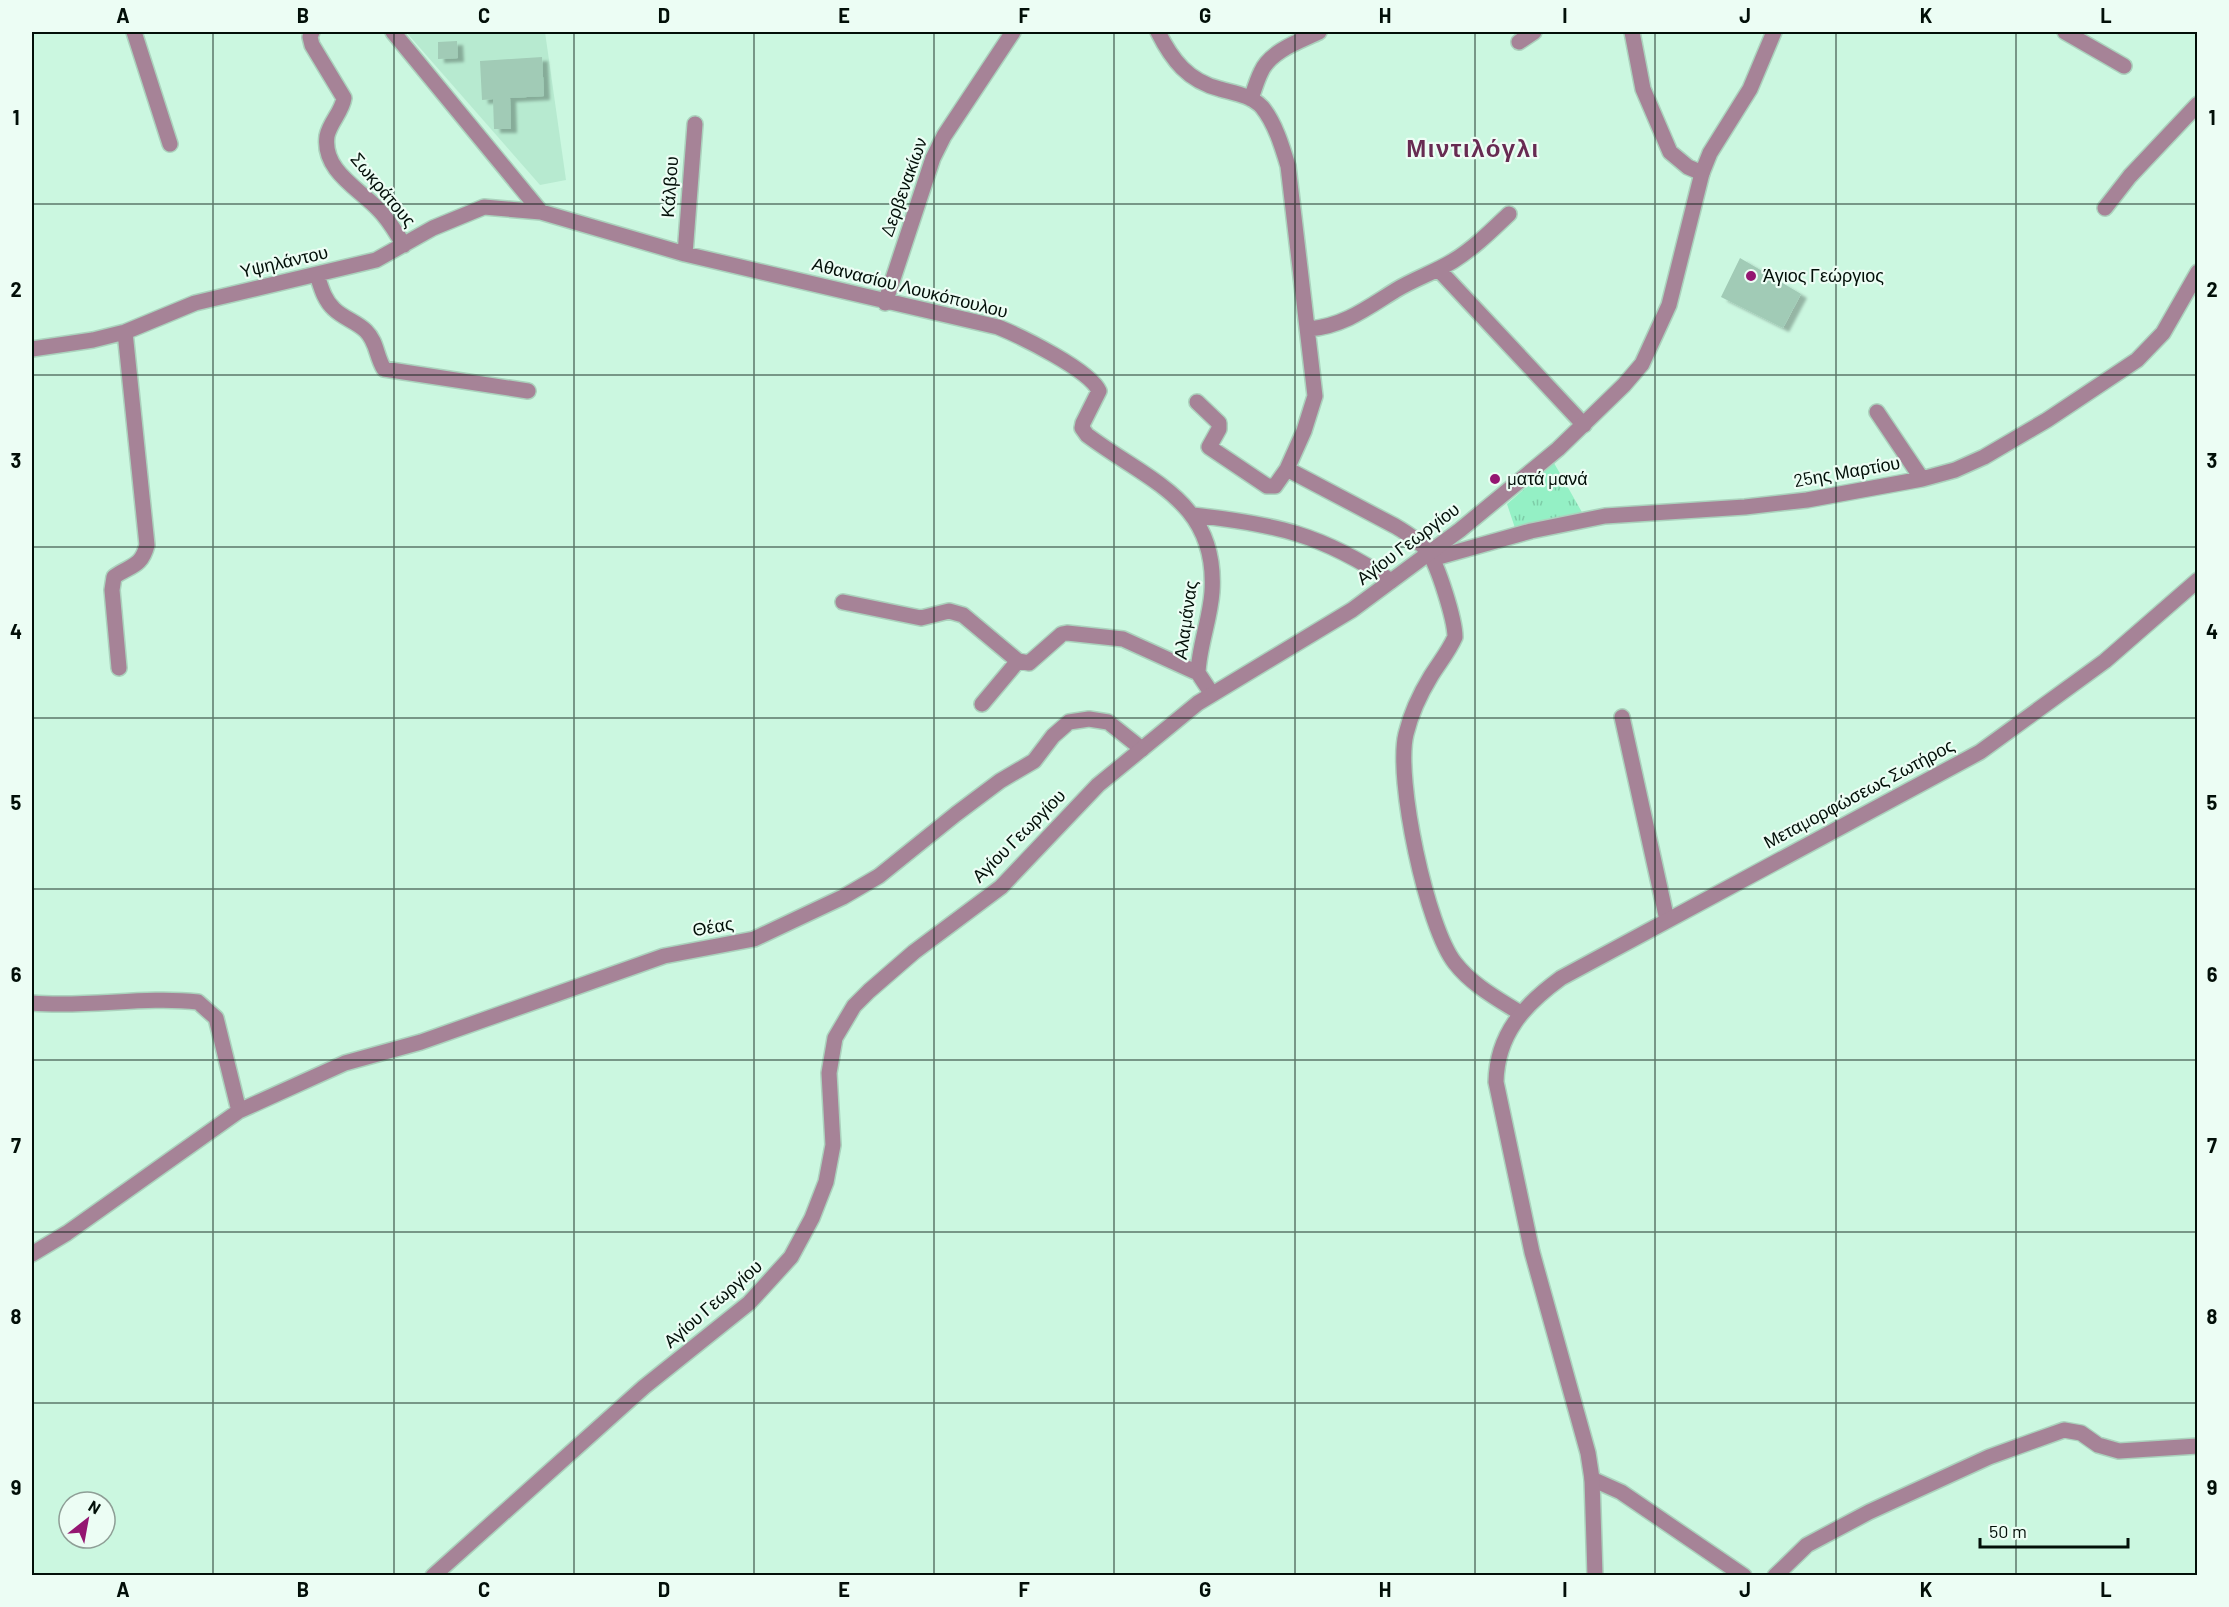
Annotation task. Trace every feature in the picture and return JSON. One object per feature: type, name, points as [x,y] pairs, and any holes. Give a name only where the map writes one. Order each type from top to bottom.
[{"type":"street","points":[[134,32],[170,144]]},
{"type":"street","name":"Σωκράτους","points":[[312,32],[310,37],[312,45],[344,98],[327,136],[328,149],[338,173],[381,211],[404,245]]},
{"type":"street","points":[[393,32],[541,212]]},
{"type":"street","name":"Δερβενακίων","points":[[885,303],[933,158],[944,136],[1013,32]]},
{"type":"street","points":[[1158,32],[1176,63],[1187,73],[1203,84],[1251,99],[1261,106],[1278,135],[1288,166],[1309,329],[1315,396],[1304,431],[1287,469],[1275,486],[1267,486],[1209,447],[1219,429],[1218,423],[1197,402]]},
{"type":"street","points":[[1251,99],[1261,70],[1268,62],[1281,51],[1319,32]]},
{"type":"street","points":[[1519,42],[1534,32]]},
{"type":"street","points":[[1632,32],[1644,89],[1670,152],[1688,167],[1702,173]]},
{"type":"street","name":"Αγίου Γεωργίου","points":[[433,1575],[644,1387],[707,1339],[772,1281],[791,1257],[812,1218],[826,1182],[833,1145],[830,1061],[835,1038],[854,1006],[914,952],[1001,887],[1098,785],[1142,749],[1212,694],[1352,610],[1429,553],[1497,501],[1584,425],[1624,385],[1641,364],[1654,341],[1680,270],[1702,173],[1710,153],[1750,89],[1774,32]]},
{"type":"street","points":[[2065,32],[2124,66]]},
{"type":"street","points":[[2105,208],[2130,176],[2198,104]]},
{"type":"street","name":"Κάλβου","points":[[685,254],[695,124]]},
{"type":"street","name":"Υψηλάντου","points":[[32,349],[93,340],[124,332],[195,303],[376,260],[433,228],[484,207],[541,212]]},
{"type":"street","name":"Αθανασίου Λουκόπουλου","points":[[541,212],[685,254],[885,303],[998,327],[1021,338],[1091,380],[1099,391],[1083,423],[1082,428],[1087,435],[1179,499],[1193,515]]},
{"type":"street","points":[[1309,329],[1334,326],[1346,321],[1438,269],[1481,242],[1509,214]]},
{"type":"street","points":[[1438,269],[1584,425]]},
{"type":"street","name":"25ης Μαρτίου","points":[[1429,553],[1442,556],[1531,531],[1605,516],[1766,505],[1922,480],[1984,457],[2047,420],[2137,360],[2163,333],[2198,272]]},
{"type":"street","points":[[317,275],[325,297],[334,309],[365,330],[375,343],[378,359],[384,369],[528,392]]},
{"type":"street","points":[[119,668],[112,590],[114,577],[144,558],[147,545],[124,332]]},
{"type":"street","points":[[1877,412],[1922,480]]},
{"type":"street","points":[[1287,469],[1410,534],[1429,553],[1445,590],[1455,637],[1415,706],[1405,736],[1402,761],[1404,790],[1440,938],[1455,964],[1482,989],[1520,1013]]},
{"type":"street","points":[[1193,515],[1253,522],[1320,540],[1391,580]]},
{"type":"street","name":"Αλαμάνας","points":[[1193,515],[1209,551],[1213,580],[1198,673],[1212,694]]},
{"type":"street","name":"Μεταμορφώσεως Σωτήρος","points":[[1595,1575],[1592,1479],[1588,1453],[1549,1320],[1517,1188],[1496,1082],[1501,1046],[1520,1013],[1561,978],[1980,752],[2105,661],[2198,580]]},
{"type":"street","points":[[843,602],[921,618],[949,611],[963,615],[1018,661],[1029,663],[1062,634],[1067,633],[1123,639],[1198,673]]},
{"type":"street","points":[[982,704],[1018,661]]},
{"type":"street","points":[[1622,717],[1667,920]]},
{"type":"street","name":"Θέας","points":[[32,1254],[67,1233],[239,1111],[345,1063],[421,1042],[664,956],[754,939],[790,924],[879,876],[974,801],[1034,761],[1053,736],[1069,722],[1089,719],[1108,723],[1142,749]]},
{"type":"street","points":[[32,1003],[82,1005],[164,1000],[198,1002],[216,1018],[239,1111]]},
{"type":"street","points":[[1774,1575],[1807,1545],[1869,1512],[1989,1457],[2064,1430],[2080,1433],[2098,1445],[2120,1451],[2198,1446]]},
{"type":"street","points":[[1592,1479],[1621,1492],[1744,1575]]},
{"type":"shaded area","points":[[406,32],[545,32],[566,180],[540,185]]},
{"type":"green space","points":[[1554,463],[1583,514],[1516,531],[1507,504]]},
{"type":"building","points":[[457,41],[458,58],[438,59],[438,42]]},
{"type":"building","points":[[542,57],[544,96],[510,98],[511,129],[494,129],[493,99],[482,100],[480,61]]},
{"type":"building","name":"Άγιος Γεώργιος","points":[[1740,258],[1801,294],[1783,328],[1721,297]]},
{"type":"place","name":"Άγιος Γεώργιος","points":[[1751,276]]},
{"type":"place","name":"ματά μανά","points":[[1495,479]]},
{"type":"district","name":"Μιντιλόγλι","points":[[1473,149]]}]
